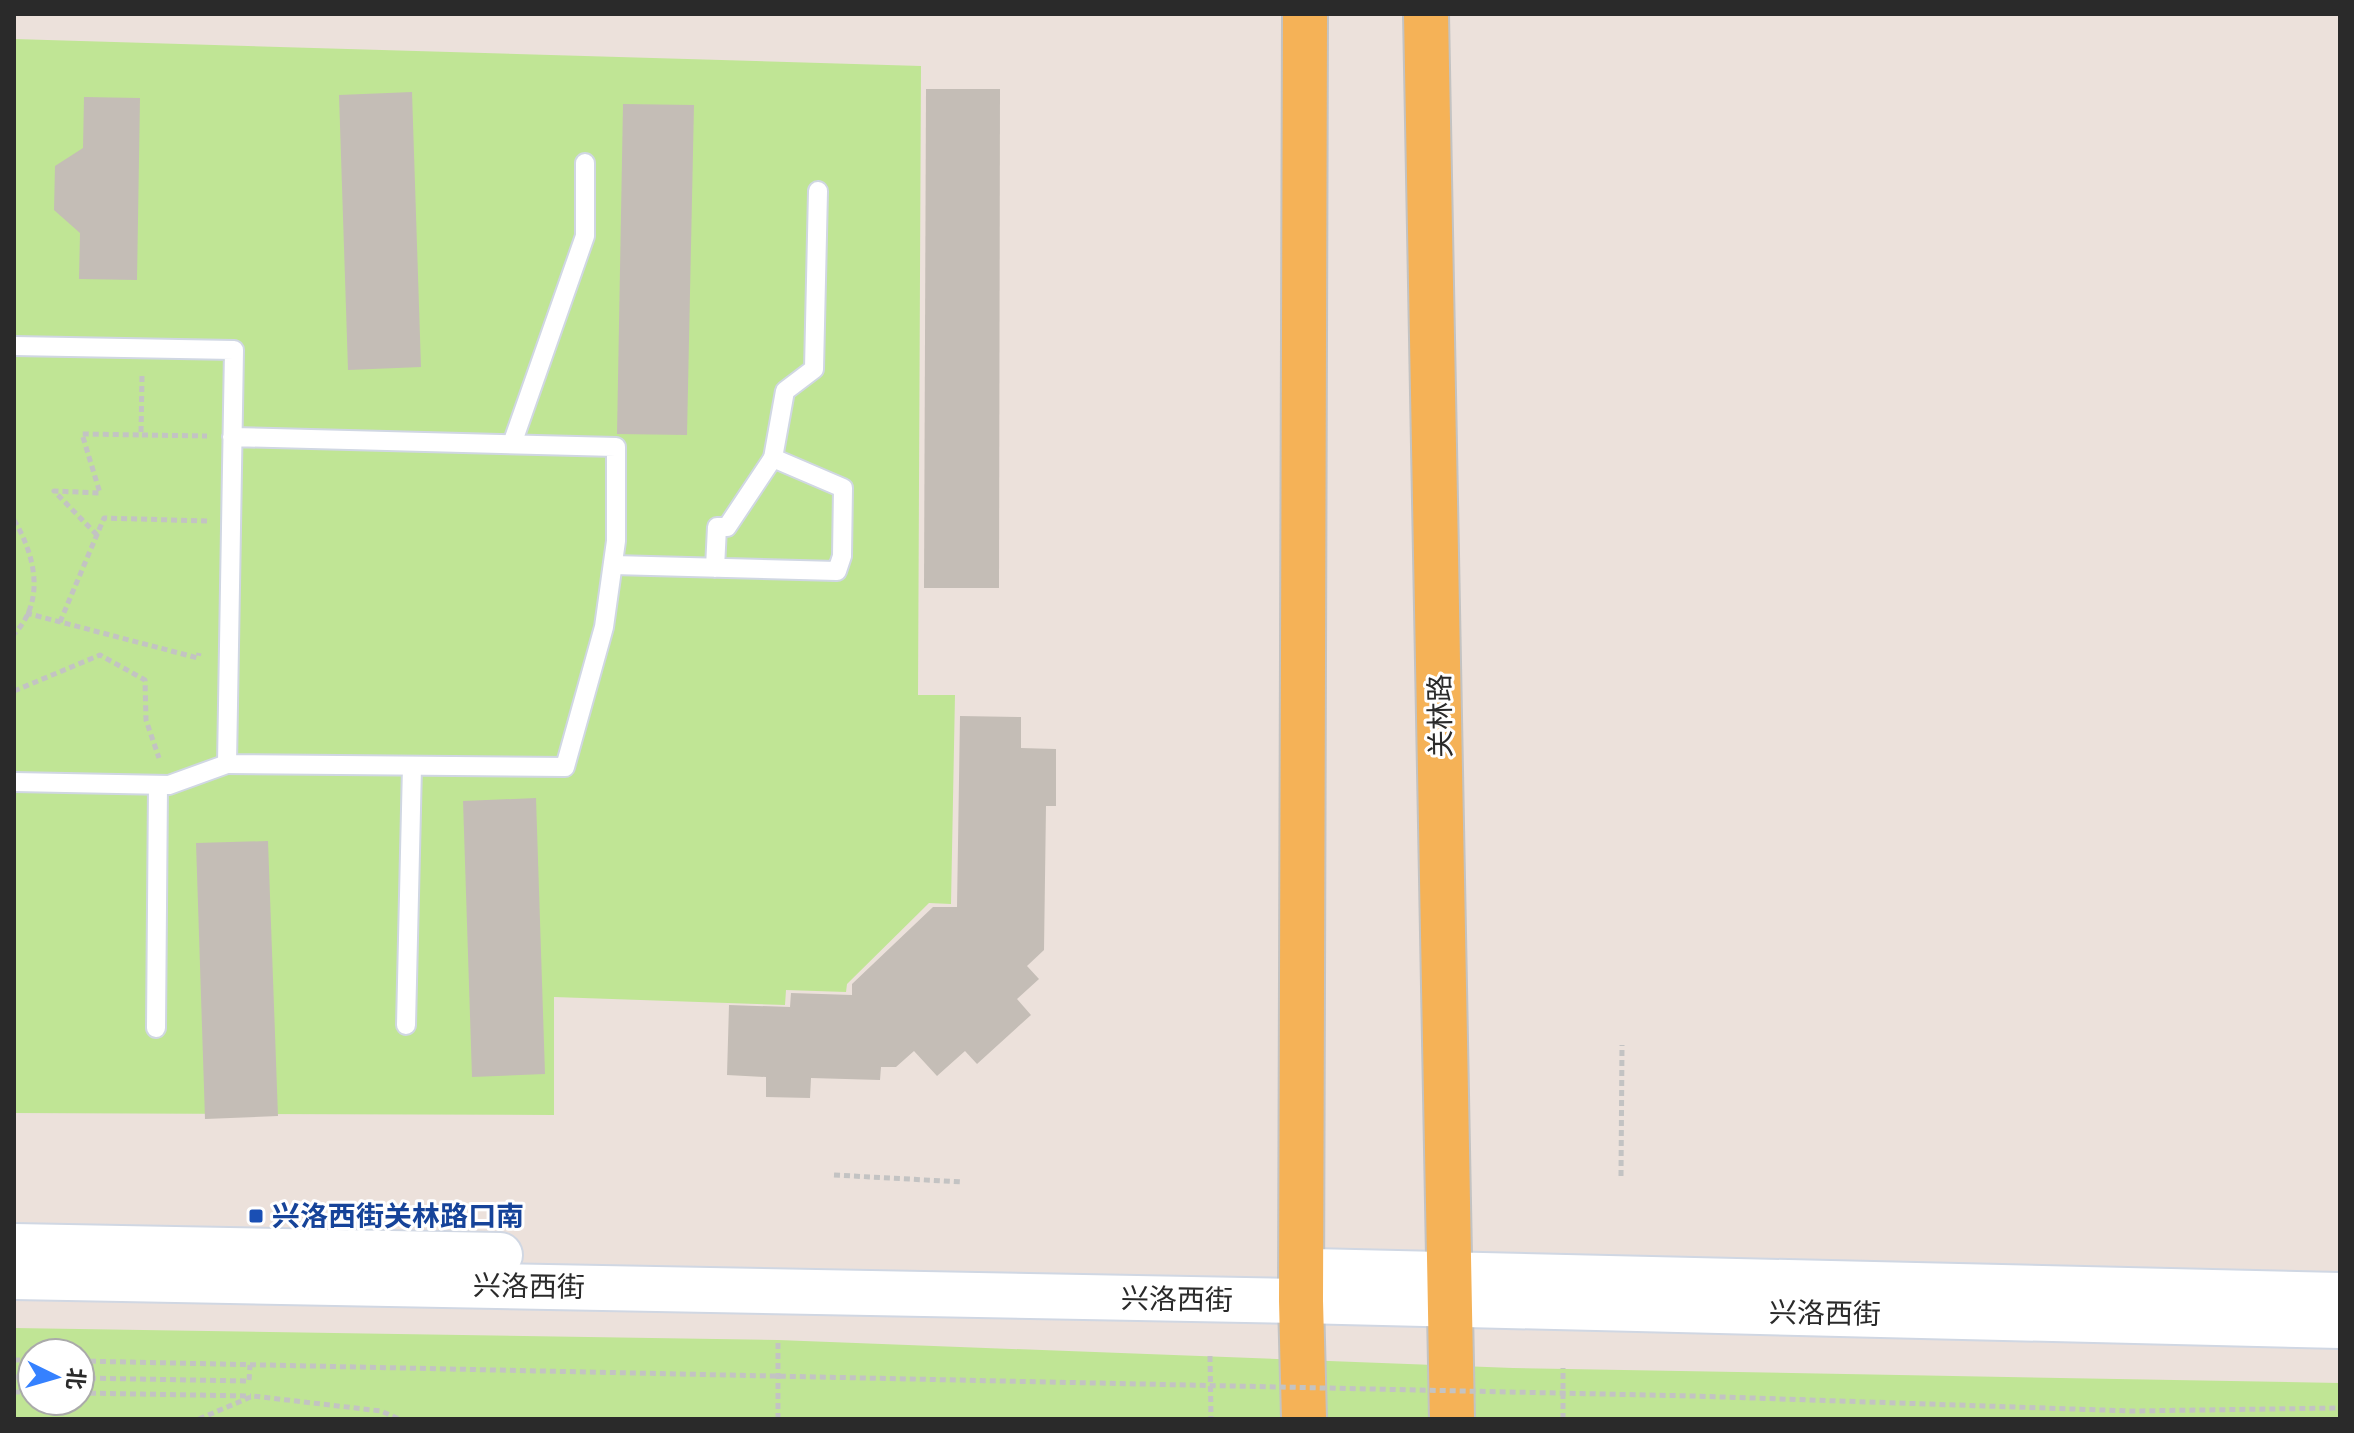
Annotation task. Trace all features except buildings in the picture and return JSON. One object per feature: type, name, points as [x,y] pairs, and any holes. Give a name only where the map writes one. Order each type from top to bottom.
[{"type":"main road","points":[[1304,1419],[1301,1286],[1305,14]]},
{"type":"main road","name":"关林路","points":[[1426,14],[1452,1419]]},
{"type":"street","name":"兴洛西街","points":[[14,1246],[1301,1286],[2340,1295]]},
{"type":"street","name":"兴洛西街","points":[[14,1277],[1301,1286]]},
{"type":"street","name":"兴洛西街","points":[[1450,1289],[2340,1326]]},
{"type":"lane","points":[[512,444],[585,236],[585,163]]},
{"type":"lane","points":[[715,568],[717,527],[727,527],[773,458],[785,391],[814,369],[818,191]]},
{"type":"lane","points":[[14,346],[234,350],[227,764]]},
{"type":"lane","points":[[14,782],[164,785],[227,764],[565,767],[604,627],[616,541],[616,447],[232,437]]},
{"type":"lane","points":[[613,565],[837,571],[842,556],[843,488],[773,458]]},
{"type":"lane","points":[[406,1025],[412,766]]},
{"type":"lane","points":[[156,1028],[164,785]]},
{"type":"path","points":[[141,435],[142,348]]},
{"type":"path","points":[[97,535],[54,491],[100,493],[82,434],[232,437]]},
{"type":"path","points":[[60,622],[104,518],[231,521]]},
{"type":"path","points":[[14,520],[28,544],[34,573],[31,603],[14,634]]},
{"type":"path","points":[[26,613],[198,658],[202,643]]},
{"type":"path","points":[[14,691],[100,655],[145,680],[146,720],[164,785]]},
{"type":"path","points":[[1621,1176],[1622,1045]]},
{"type":"path","points":[[834,1175],[963,1182]]},
{"type":"path","points":[[778,1340],[778,1419]]},
{"type":"path","points":[[1210,1356],[1211,1419]]},
{"type":"path","points":[[96,1361],[1694,1396],[2131,1411],[2340,1408]]},
{"type":"path","points":[[96,1378],[249,1381],[250,1365]]},
{"type":"path","points":[[1563,1368],[1563,1419]]},
{"type":"path","points":[[96,1393],[253,1396],[381,1411],[399,1419]]},
{"type":"path","points":[[199,1419],[253,1396]]},
{"type":"green space","points":[[14,39],[921,66],[918,695],[955,695],[951,904],[929,903],[847,984],[846,992],[786,990],[785,1005],[554,997],[554,1115],[14,1113]]},
{"type":"green space","points":[[14,1328],[778,1340],[1513,1368],[2340,1383],[2340,1419],[14,1419]]},
{"type":"place","name":"兴洛西街关林路口南","points":[[256,1216]]}]
